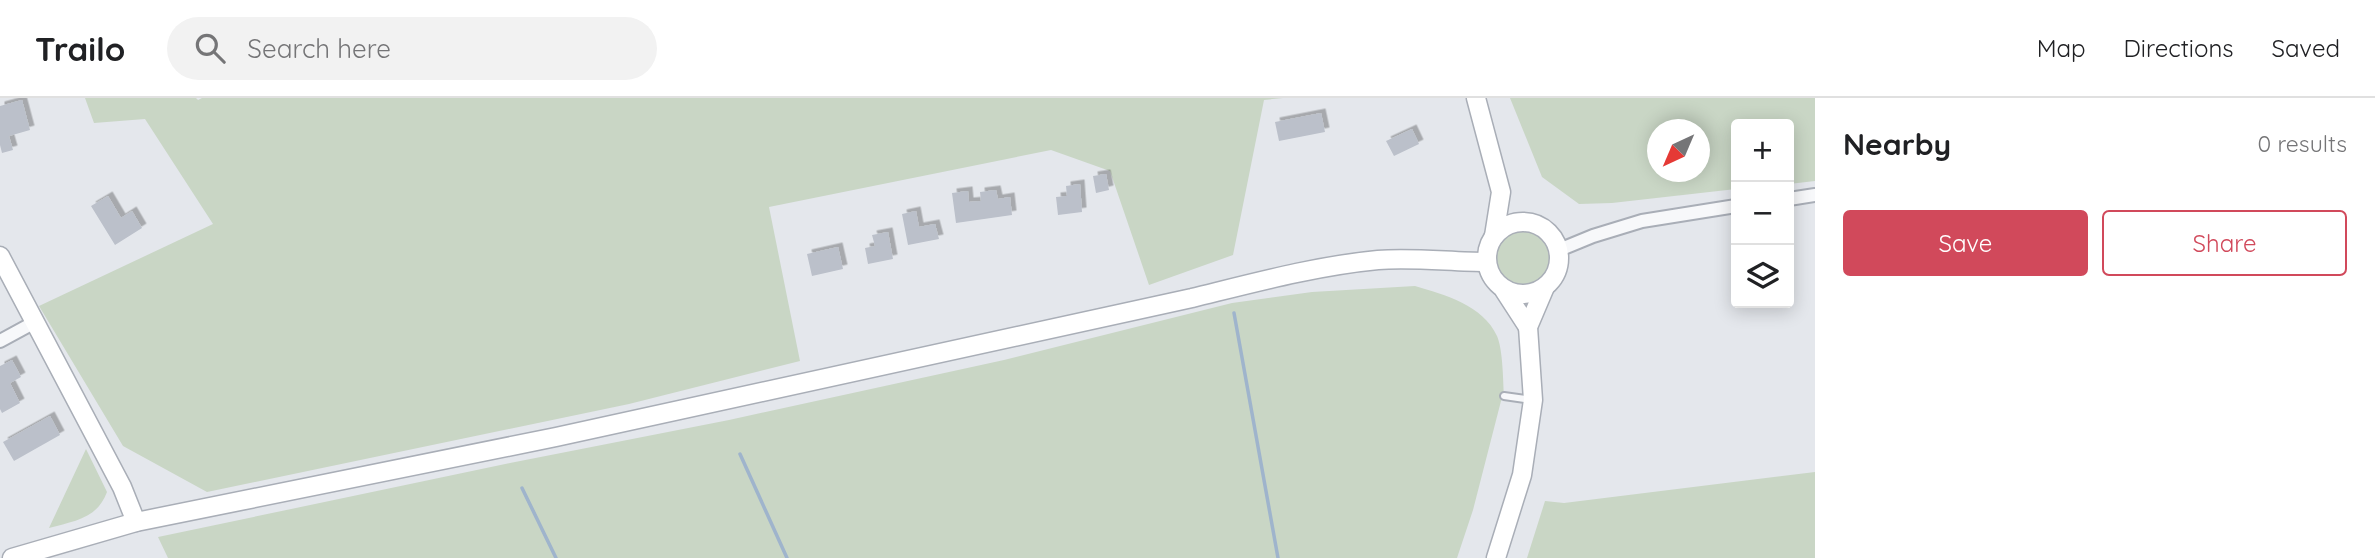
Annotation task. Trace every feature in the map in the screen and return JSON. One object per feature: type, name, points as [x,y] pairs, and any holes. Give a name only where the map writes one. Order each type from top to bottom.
[{"type":"street","points":[[1476,98],[1501,192],[1494,236],[1486,262],[1489,273],[1504,290],[1528,327]]},
{"type":"street","points":[[1496,558],[1522,475],[1534,400],[1528,327],[1545,287],[1558,271],[1559,250],[1548,232],[1530,222],[1501,192]]},
{"type":"street","points":[[1794,198],[1815,195]]},
{"type":"street","points":[[1559,250],[1642,221],[1731,207]]},
{"type":"street","points":[[1494,236],[1508,225],[1530,222]]},
{"type":"street","points":[[0,256],[122,487],[136,523]]},
{"type":"street","points":[[12,558],[136,523],[556,437],[1318,270],[1381,260],[1486,262]]},
{"type":"street","points":[[1504,290],[1525,295],[1545,287]]},
{"type":"street","points":[[0,341],[35,322]]},
{"type":"lane","points":[[1504,397],[1534,400]]},
{"type":"green space","points":[[85,98],[1283,98],[1264,100],[1233,255],[1149,285],[1110,171],[1051,150],[769,207],[800,361],[629,404],[207,492],[123,446],[39,306],[213,224],[145,119],[94,123]]},
{"type":"green space","points":[[1510,98],[1815,98],[1815,181],[1794,183],[1794,119],[1731,119],[1731,190],[1612,203],[1579,204],[1542,177]]},
{"type":"green space","points":[[1516,229],[1528,229],[1543,237],[1551,252],[1551,264],[1543,279],[1528,287],[1516,287],[1501,279],[1493,264],[1493,252],[1501,237]]},
{"type":"green space","points":[[1415,286],[1473,309],[1491,325],[1500,349],[1504,396],[1457,558],[168,558],[158,537],[729,420],[1004,360],[1232,303],[1312,292]]},
{"type":"green space","points":[[86,449],[107,492],[103,501],[84,518],[49,528]]},
{"type":"green space","points":[[1815,472],[1815,558],[1527,558],[1545,501],[1564,503]]},
{"type":"building","points":[[22,100],[30,130],[9,136],[13,150],[2,153],[0,106]]},
{"type":"building","points":[[1321,113],[1325,132],[1279,141],[1275,122]]},
{"type":"building","points":[[1412,129],[1419,144],[1394,156],[1386,141]]},
{"type":"building","points":[[1106,174],[1109,190],[1096,193],[1093,176]]},
{"type":"building","points":[[1080,184],[1082,212],[1058,215],[1056,197],[1067,196],[1066,186]]},
{"type":"building","points":[[996,190],[998,199],[1010,197],[1012,215],[956,223],[952,193],[968,191],[969,202],[981,201],[980,192]]},
{"type":"building","points":[[108,196],[121,218],[132,211],[142,228],[115,245],[91,206]]},
{"type":"building","points":[[916,211],[919,227],[935,224],[939,239],[908,245],[902,214]]},
{"type":"building","points":[[888,232],[893,259],[868,264],[865,248],[875,246],[872,235]]},
{"type":"building","points":[[838,247],[843,269],[812,276],[807,254]]},
{"type":"building","points":[[12,360],[21,377],[10,383],[20,403],[2,413],[0,366]]},
{"type":"building","points":[[50,416],[60,435],[14,461],[3,442]]},
{"type":"waterway","points":[[1234,313],[1278,558]]},
{"type":"waterway","points":[[740,454],[787,558]]},
{"type":"waterway","points":[[522,488],[556,558]]}]
